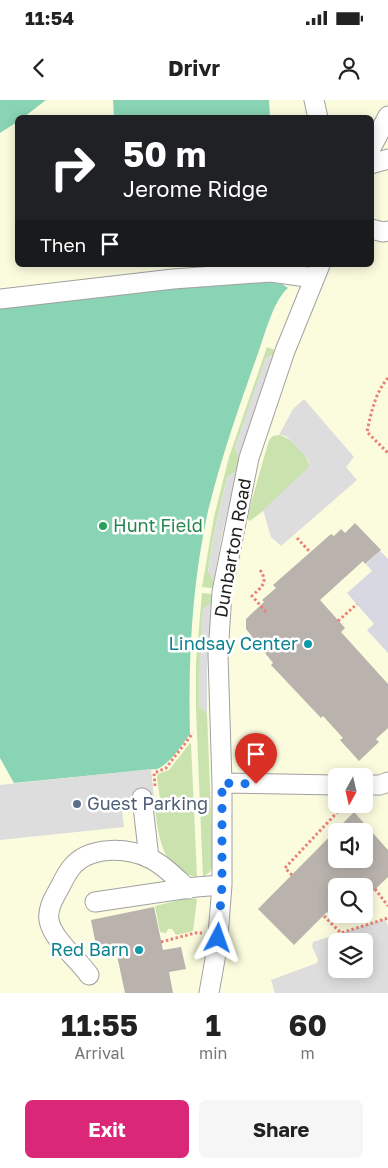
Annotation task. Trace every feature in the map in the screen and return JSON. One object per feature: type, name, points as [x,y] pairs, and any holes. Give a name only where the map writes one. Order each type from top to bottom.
[{"type":"street","points":[[314,100],[317,115]]},
{"type":"street","points":[[374,142],[388,116]]},
{"type":"street","points":[[374,163],[388,159]]},
{"type":"street","points":[[374,230],[388,232]]},
{"type":"street","points":[[0,299],[173,279],[271,272],[317,271]]},
{"type":"street","name":"Dunbarton Road","points":[[209,993],[217,948],[222,885],[222,783],[218,655],[222,593],[249,458],[285,351],[317,271]]},
{"type":"street","points":[[373,785],[388,782]]},
{"type":"street","points":[[222,783],[328,785]]},
{"type":"street","points":[[148,793],[150,858]]},
{"type":"street","points":[[89,975],[65,948],[49,920],[49,909],[71,867],[96,853],[123,851],[150,858],[188,888]]},
{"type":"street","points":[[95,902],[188,888],[222,885]]},
{"type":"path","points":[[388,378],[381,387],[367,432],[388,453]]},
{"type":"path","points":[[297,538],[310,552]]},
{"type":"path","points":[[260,570],[265,580],[264,585],[252,596],[267,612]]},
{"type":"path","points":[[338,621],[357,604]]},
{"type":"path","points":[[148,793],[154,772],[166,768],[193,733]]},
{"type":"path","points":[[292,875],[285,868],[337,813]]},
{"type":"path","points":[[374,890],[388,906]]},
{"type":"path","points":[[324,916],[341,933],[388,918]]},
{"type":"path","points":[[161,942],[195,932],[209,934]]},
{"type":"shaded area","points":[[0,100],[388,100],[388,993],[0,993]]},
{"type":"shaded area","points":[[277,353],[240,459],[235,448],[253,394],[266,358]]},
{"type":"shaded area","points":[[304,399],[354,457],[346,467],[357,480],[281,546],[271,537],[263,510],[309,467],[308,459],[286,436],[279,435],[293,409]]},
{"type":"shaded area","points":[[237,471],[222,535],[214,581],[208,572],[214,534],[227,477]]},
{"type":"shaded area","points":[[380,551],[388,559],[388,653],[367,630],[374,624],[347,593],[372,571],[366,564]]},
{"type":"shaded area","points":[[212,602],[207,667],[207,713],[199,706],[199,667],[203,609]]},
{"type":"shaded area","name":"Guest Parking","points":[[151,769],[155,807],[122,811],[124,827],[0,840],[0,785]]},
{"type":"shaded area","points":[[385,919],[388,926],[388,993],[275,993],[271,980],[317,963],[318,960],[312,946],[313,942],[328,937],[328,978],[373,978],[373,933],[341,933]]},
{"type":"green space","points":[[0,100],[46,100],[27,115],[15,115],[15,123],[0,133]]},
{"type":"green space","points":[[113,100],[269,100],[270,115],[114,115]]},
{"type":"green space","name":"Hunt Field","points":[[258,281],[282,284],[288,288],[278,301],[269,320],[231,433],[208,511],[198,566],[192,622],[190,734],[171,758],[157,769],[14,783],[0,758],[0,304]]},
{"type":"green space","points":[[267,347],[277,351],[277,353],[266,358],[235,448],[240,459],[237,471],[227,477],[214,533],[208,571],[214,581],[213,588],[202,587],[214,517],[229,457]]},
{"type":"green space","points":[[279,435],[288,439],[303,453],[309,467],[272,504],[250,521],[247,518],[269,440],[273,436]]},
{"type":"green space","points":[[202,593],[212,594],[212,602],[203,609],[199,706],[207,713],[213,864],[210,872],[203,877],[196,710],[196,663]]},
{"type":"green space","points":[[190,743],[197,877],[184,873],[175,867],[168,858],[159,836],[154,800],[160,799],[158,774],[169,770]]},
{"type":"green space","points":[[188,898],[197,899],[193,931],[176,935],[172,929],[168,929],[166,933],[160,932],[155,906]]},
{"type":"building","name":"Lindsay Center","points":[[355,523],[381,550],[365,564],[363,561],[320,600],[345,628],[341,632],[388,684],[388,728],[376,739],[379,742],[359,761],[340,740],[343,738],[323,716],[321,718],[271,665],[273,663],[246,629],[246,619],[264,602],[262,600],[276,588],[273,585],[331,534],[334,536],[341,529],[345,533]]},
{"type":"building","points":[[353,813],[364,823],[343,823]]},
{"type":"building","points":[[373,833],[388,850],[388,877],[373,891],[373,878],[328,878],[328,913],[294,945],[258,909],[328,838],[328,868],[373,868]]},
{"type":"building","name":"Red Barn","points":[[154,907],[163,950],[181,947],[186,969],[169,972],[173,993],[125,993],[115,946],[97,950],[91,920]]},
{"type":"place","name":"Hunt Field","points":[[103,526]]},
{"type":"place","name":"Lindsay Center","points":[[308,644]]},
{"type":"place","name":"Guest Parking","points":[[77,804]]},
{"type":"place","name":"Red Barn","points":[[139,950]]},
{"type":"route","points":[[218,938],[222,885],[222,783],[256,784]]}]
